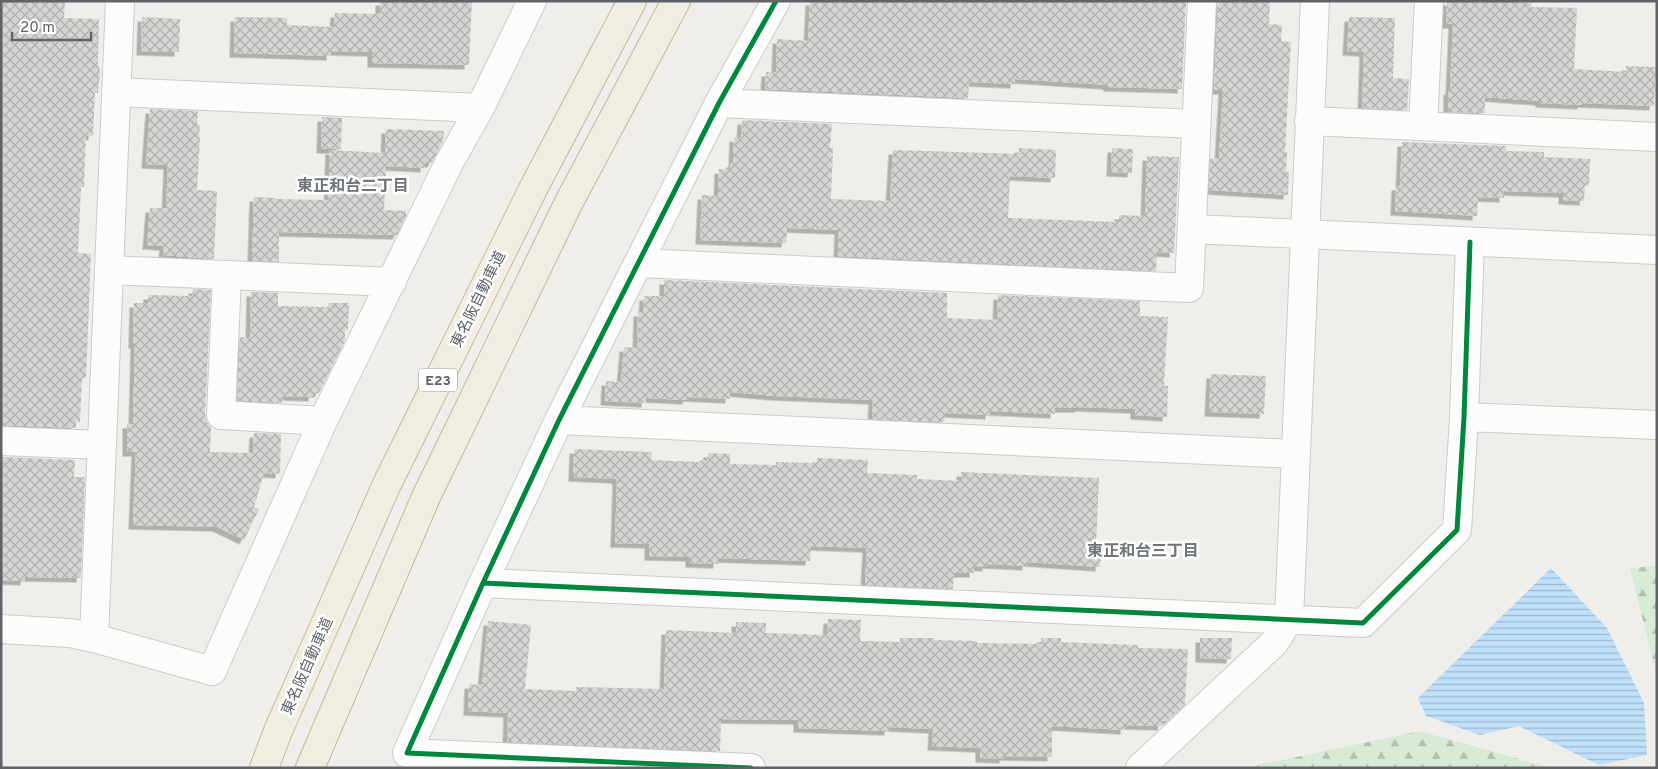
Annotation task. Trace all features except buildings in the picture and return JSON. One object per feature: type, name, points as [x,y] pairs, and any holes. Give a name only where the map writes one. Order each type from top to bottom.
[{"type":"highway","name":"東名阪自動車道","points":[[264,768],[278,731],[387,484],[534,187],[632,1]]},
{"type":"highway","name":"E23","points":[[310,768],[426,497],[569,202],[676,1]]},
{"type":"street","points":[[94,638],[120,1]]},
{"type":"street","points":[[1,629],[70,633],[212,671],[324,421],[449,163],[480,108],[532,1]]},
{"type":"street","points":[[751,768],[406,753],[559,420],[719,103],[776,1]]},
{"type":"street","points":[[639,263],[1189,288],[1202,1]]},
{"type":"street","points":[[1140,768],[1274,642],[1289,619],[1315,1]]},
{"type":"street","points":[[1423,126],[1428,1]]},
{"type":"street","points":[[116,92],[480,108]]},
{"type":"street","points":[[719,103],[1196,124]]},
{"type":"street","points":[[1309,121],[1657,137]]},
{"type":"street","points":[[1192,229],[1657,250]]},
{"type":"street","points":[[483,583],[1363,623],[1457,530],[1464,417],[1470,242]]},
{"type":"street","points":[[110,270],[392,282]]},
{"type":"street","points":[[227,275],[221,415],[324,421]]},
{"type":"street","points":[[1464,417],[1657,425]]},
{"type":"street","points":[[559,420],[1295,454]]},
{"type":"street","points":[[1,442],[102,445]]},
{"type":"green space","points":[[1657,566],[1657,677],[1630,568]]},
{"type":"green space","points":[[1420,731],[1551,768],[1255,768],[1258,765]]},
{"type":"water","points":[[1551,568],[1607,628],[1644,703],[1647,755],[1599,765],[1519,726],[1480,735],[1426,716],[1418,698]]},
{"type":"cycle path","points":[[751,768],[407,753],[559,420],[719,103],[776,1]]},
{"type":"cycle path","points":[[483,583],[1363,623],[1457,530],[1464,417],[1470,242]]},
{"type":"district","name":"東正和台二丁目","points":[[353,185]]},
{"type":"district","name":"東正和台三丁目","points":[[1143,550]]}]
